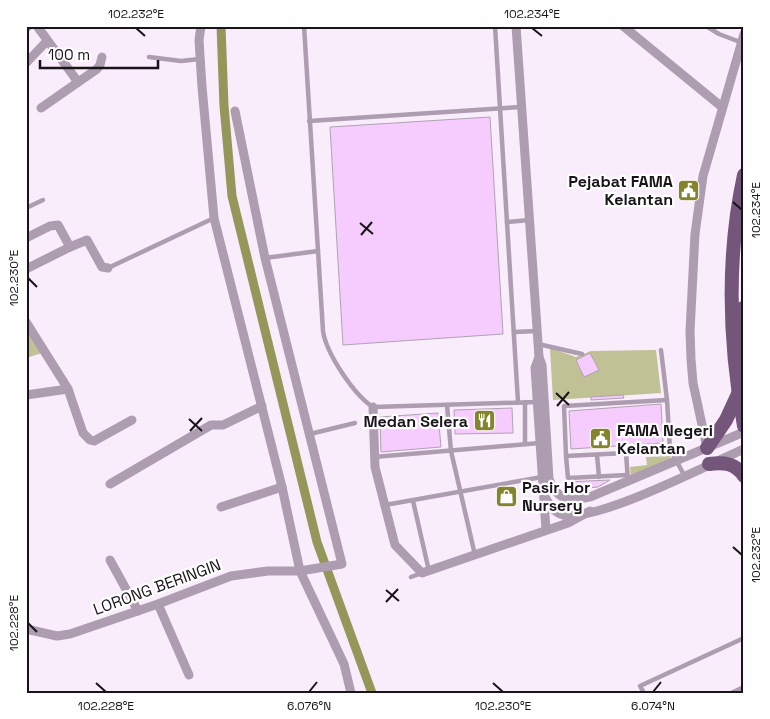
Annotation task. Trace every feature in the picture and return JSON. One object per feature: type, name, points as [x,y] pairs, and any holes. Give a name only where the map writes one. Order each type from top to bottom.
[{"type":"main road","points":[[744,175],[738,208],[732,277],[731,316],[738,394],[744,426]]},
{"type":"main road","points":[[743,306],[744,372]]},
{"type":"main road","points":[[706,448],[726,420],[738,394]]},
{"type":"main road","points":[[709,464],[727,463],[739,470],[744,476]]},
{"type":"street","points":[[36,26],[78,82]]},
{"type":"street","points":[[202,26],[199,40],[200,59],[214,218],[282,487],[300,572],[344,664],[351,693]]},
{"type":"street","points":[[516,26],[539,357],[542,365],[549,479],[552,486],[563,498],[577,500],[603,493],[628,479],[744,432]]},
{"type":"street","points":[[623,26],[722,108]]},
{"type":"street","points":[[706,448],[693,383],[690,331],[698,200],[742,38]]},
{"type":"street","points":[[26,63],[47,41]]},
{"type":"street","points":[[41,108],[100,65],[102,57]]},
{"type":"street","points":[[235,111],[265,258],[310,434]]},
{"type":"street","points":[[26,238],[54,224],[61,228],[70,247]]},
{"type":"street","points":[[26,268],[87,240],[102,267],[108,268]]},
{"type":"street","points":[[26,322],[68,389],[83,433],[90,440],[105,436],[132,420]]},
{"type":"street","points":[[539,357],[535,368],[546,530]]},
{"type":"street","points":[[26,395],[68,389]]},
{"type":"street","points":[[110,484],[211,425],[222,425],[262,406]]},
{"type":"street","points":[[372,408],[374,457],[384,506],[395,545],[426,572],[578,519],[590,511]]},
{"type":"street","name":"LORONG BERINGIN","points":[[26,629],[57,636],[70,634],[235,575],[268,571],[300,572],[342,564],[310,434]]},
{"type":"street","points":[[543,493],[551,507],[563,515],[590,511],[628,500],[744,449]]},
{"type":"street","points":[[221,507],[282,487]]},
{"type":"street","points":[[110,560],[138,611]]},
{"type":"street","points":[[158,604],[189,675]]},
{"type":"lane","points":[[304,26],[309,121],[326,344],[356,393],[372,408],[537,402]]},
{"type":"lane","points":[[496,26],[518,402]]},
{"type":"lane","points":[[706,26],[719,34],[742,38]]},
{"type":"lane","points":[[149,56],[181,61],[200,59]]},
{"type":"lane","points":[[309,121],[521,107]]},
{"type":"lane","points":[[26,208],[43,200]]},
{"type":"lane","points":[[108,268],[214,218]]},
{"type":"lane","points":[[507,222],[529,220]]},
{"type":"lane","points":[[265,258],[318,251]]},
{"type":"lane","points":[[514,332],[537,331]]},
{"type":"lane","points":[[538,344],[582,354]]},
{"type":"lane","points":[[661,350],[670,449],[684,475]]},
{"type":"lane","points":[[566,456],[626,453],[628,479],[599,476],[568,478],[566,456],[564,406],[667,400]]},
{"type":"lane","points":[[525,402],[525,444]]},
{"type":"lane","points":[[447,405],[451,451],[475,555]]},
{"type":"lane","points":[[310,434],[355,423]]},
{"type":"lane","points":[[374,457],[540,442]]},
{"type":"lane","points":[[632,452],[670,449]]},
{"type":"lane","points":[[597,454],[599,476]]},
{"type":"lane","points":[[384,506],[542,477]]},
{"type":"lane","points":[[411,577],[426,572],[412,501]]},
{"type":"lane","points":[[644,693],[640,686],[744,638]]},
{"type":"lane","points":[[731,693],[744,687]]},
{"type":"green space","points":[[26,326],[42,353],[26,358]]},
{"type":"green space","points":[[550,348],[576,357],[591,351],[656,350],[661,393],[553,400]]},
{"type":"green space","points":[[670,456],[672,461],[631,479],[630,467],[647,465],[646,457]]},
{"type":"building","points":[[490,117],[503,334],[343,345],[330,127]]},
{"type":"building","points":[[590,353],[599,370],[584,377],[576,360]]},
{"type":"building","points":[[623,395],[624,398],[591,400],[591,397]]},
{"type":"building","points":[[661,404],[663,443],[571,449],[569,411]]},
{"type":"building","name":"Medan Selera","points":[[512,408],[513,433],[455,434],[454,410]]},
{"type":"building","points":[[438,413],[441,447],[381,452],[380,417]]},
{"type":"building","points":[[610,480],[598,487],[566,490],[566,482]]},
{"type":"waterway","points":[[221,26],[224,106],[232,196],[317,542],[372,693]]},
{"type":"place","name":"Pejabat FAMA Kelantan","points":[[689,190]]},
{"type":"place","name":"Medan Selera","points":[[484,421]]},
{"type":"place","name":"FAMA Negeri Kelantan","points":[[601,439]]},
{"type":"place","name":"Pasir Hor Nursery","points":[[506,496]]}]
